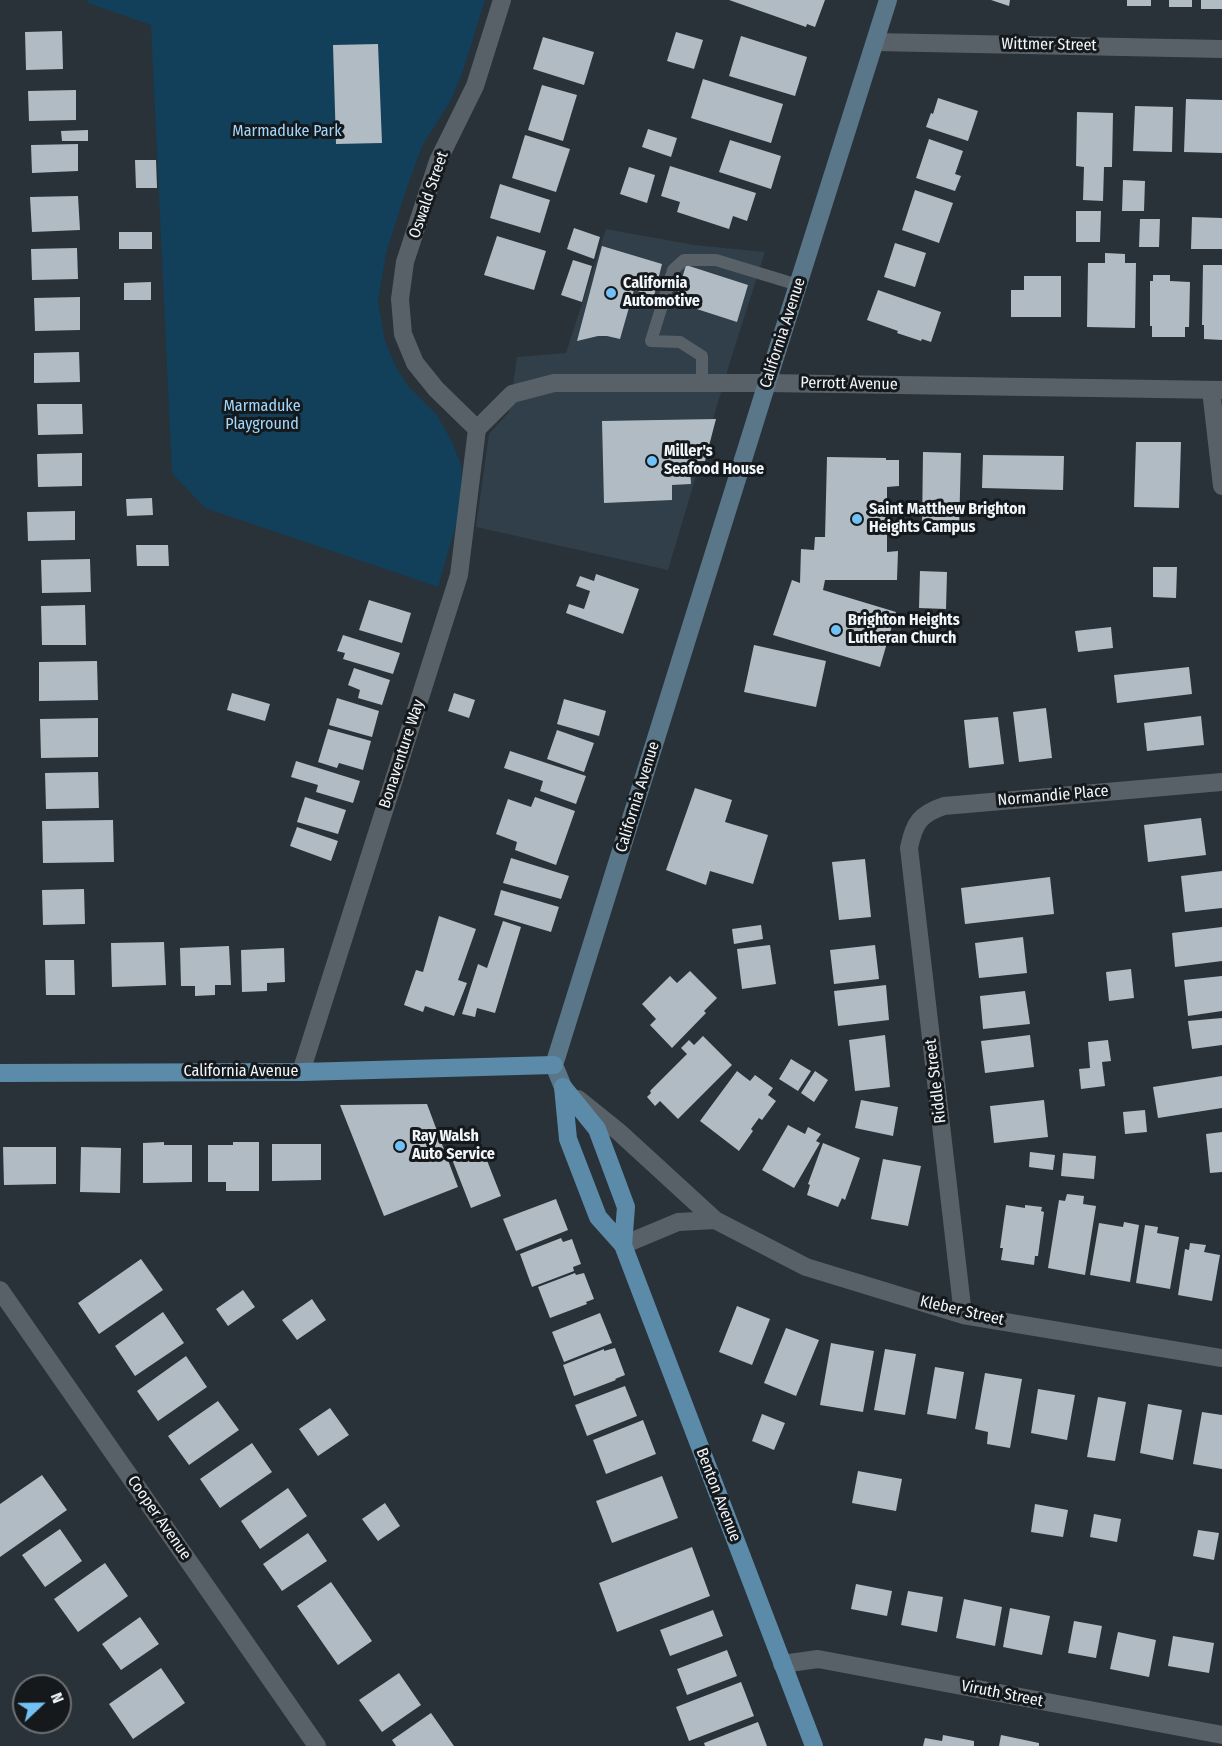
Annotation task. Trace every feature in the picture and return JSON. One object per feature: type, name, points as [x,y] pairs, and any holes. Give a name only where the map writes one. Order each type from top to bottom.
[{"type":"main road","name":"California Avenue","points":[[0,1073],[301,1072],[554,1065]]},
{"type":"main road","name":"Benton Avenue","points":[[563,1087],[568,1139],[598,1217],[623,1245],[814,1746]]},
{"type":"main road","name":"Benton Avenue","points":[[563,1087],[597,1130],[610,1162],[627,1207],[623,1245]]},
{"type":"street","name":"Oswald Street","points":[[477,429],[436,389],[415,363],[403,334],[400,299],[405,262],[438,161],[475,86],[502,0]]},
{"type":"street","name":"California Avenue","points":[[554,1065],[888,0]]},
{"type":"street","name":"Wittmer Street","points":[[875,42],[1222,49]]},
{"type":"street","name":"Perrott Avenue","points":[[477,429],[512,394],[554,383],[702,382],[1216,390]]},
{"type":"street","points":[[1216,390],[1222,486]]},
{"type":"street","name":"Bonaventure Way","points":[[301,1072],[459,575],[477,429]]},
{"type":"street","name":"Normandie Place","points":[[909,848],[916,825],[923,815],[944,806],[1222,782]]},
{"type":"street","name":"Riddle Street","points":[[909,848],[963,1315]]},
{"type":"street","name":"Benton Avenue","points":[[554,1065],[563,1087]]},
{"type":"street","name":"Kleber Street","points":[[563,1087],[620,1132],[716,1220],[806,1267],[963,1315],[1222,1358]]},
{"type":"street","points":[[623,1245],[678,1222],[716,1220]]},
{"type":"street","name":"Cooper Avenue","points":[[0,1290],[317,1746]]},
{"type":"street","name":"Viruth Street","points":[[783,1664],[818,1659],[1222,1735]]},
{"type":"lane","points":[[702,382],[702,356],[680,342],[651,341],[673,270],[684,260],[716,260],[798,285]]},
{"type":"shaded area","points":[[606,229],[694,245],[765,252],[668,570],[476,527],[489,434],[509,412],[517,357],[566,353]]},
{"type":"green space","name":"Marmaduke Park","points":[[88,0],[485,0],[462,74],[450,102],[423,144],[405,193],[386,254],[378,302],[385,341],[396,367],[408,386],[437,415],[453,444],[462,468],[460,511],[438,587],[205,508],[172,473],[151,25],[88,3]]},
{"type":"building","points":[[729,0],[825,0],[815,27],[807,24],[806,27]]},
{"type":"building","points":[[991,0],[1010,0],[1009,6]]},
{"type":"building","points":[[1127,0],[1151,0],[1151,6],[1127,6]]},
{"type":"building","points":[[1169,0],[1192,0],[1192,7],[1169,7]]},
{"type":"building","points":[[1201,0],[1222,0],[1222,9],[1201,9]]},
{"type":"building","points":[[62,31],[63,69],[26,70],[25,32]]},
{"type":"building","points":[[676,32],[703,40],[694,69],[667,61]]},
{"type":"building","points":[[741,36],[807,57],[795,96],[729,76]]},
{"type":"building","points":[[543,37],[594,52],[584,85],[533,69]]},
{"type":"building","points":[[378,44],[382,143],[336,144],[333,45]]},
{"type":"building","points":[[703,79],[783,104],[771,143],[691,118]]},
{"type":"building","points":[[542,85],[577,95],[563,141],[528,130]]},
{"type":"building","points":[[76,90],[76,120],[29,121],[28,91]]},
{"type":"building","points":[[938,98],[978,111],[968,141],[926,127]]},
{"type":"building","points":[[1186,99],[1222,100],[1222,153],[1184,152]]},
{"type":"building","points":[[1135,106],[1173,107],[1172,152],[1133,151]]},
{"type":"building","points":[[1077,112],[1113,113],[1112,167],[1104,167],[1103,201],[1083,200],[1084,167],[1076,166]]},
{"type":"building","points":[[648,129],[677,138],[671,157],[642,147]]},
{"type":"building","points":[[88,130],[88,141],[62,141],[61,131]]},
{"type":"building","points":[[525,135],[570,149],[556,192],[512,178]]},
{"type":"building","points":[[929,139],[963,151],[955,174],[961,176],[955,191],[916,178]]},
{"type":"building","points":[[730,140],[781,156],[771,189],[719,172]]},
{"type":"building","points":[[78,144],[78,171],[32,173],[31,145]]},
{"type":"building","points":[[135,160],[156,160],[157,188],[136,188]]},
{"type":"building","points":[[670,166],[756,193],[747,221],[733,216],[729,229],[677,212],[680,202],[661,196]]},
{"type":"building","points":[[629,167],[655,175],[647,203],[620,194]]},
{"type":"building","points":[[1123,180],[1145,181],[1144,211],[1122,211]]},
{"type":"building","points":[[500,184],[550,200],[540,233],[490,218]]},
{"type":"building","points":[[915,190],[953,203],[939,243],[902,230]]},
{"type":"building","points":[[78,196],[80,230],[32,232],[30,197]]},
{"type":"building","points":[[1076,211],[1101,211],[1100,242],[1076,242]]},
{"type":"building","points":[[1192,217],[1222,218],[1222,249],[1191,249]]},
{"type":"building","points":[[1140,219],[1160,219],[1159,247],[1139,247]]},
{"type":"building","points":[[574,228],[600,237],[594,259],[567,249]]},
{"type":"building","points":[[119,232],[152,232],[152,249],[119,249]]},
{"type":"building","points":[[497,236],[546,251],[534,290],[484,275]]},
{"type":"building","points":[[895,243],[926,253],[915,287],[884,277]]},
{"type":"building","name":"California Automotive","points":[[602,246],[662,264],[654,296],[634,290],[620,339],[598,336],[577,341]]},
{"type":"building","points":[[77,248],[78,279],[32,280],[31,249]]},
{"type":"building","points":[[1105,253],[1125,254],[1125,263],[1136,263],[1135,328],[1087,327],[1088,263],[1105,263]]},
{"type":"building","points":[[573,260],[592,266],[582,302],[561,295]]},
{"type":"building","points":[[686,265],[748,285],[737,322],[675,302]]},
{"type":"building","points":[[1203,265],[1222,265],[1222,340],[1204,339],[1204,325],[1202,325]]},
{"type":"building","points":[[1153,275],[1170,275],[1170,281],[1190,282],[1189,327],[1185,327],[1185,337],[1152,337],[1150,281],[1153,281]]},
{"type":"building","points":[[1024,276],[1061,276],[1061,317],[1011,317],[1011,290],[1024,290]]},
{"type":"building","points":[[151,282],[151,300],[124,300],[124,283]]},
{"type":"building","points":[[878,290],[941,312],[931,342],[897,333],[898,331],[867,320]]},
{"type":"building","points":[[80,297],[80,330],[35,331],[34,298]]},
{"type":"building","points":[[79,352],[80,382],[34,383],[34,353]]},
{"type":"building","points":[[37,404],[82,404],[83,434],[38,435]]},
{"type":"building","name":"Miller's Seafood House","points":[[716,419],[705,461],[696,461],[697,466],[690,467],[691,484],[672,485],[672,500],[604,503],[602,421]]},
{"type":"building","points":[[1136,442],[1181,442],[1179,508],[1134,507]]},
{"type":"building","points":[[923,452],[961,453],[959,530],[922,529]]},
{"type":"building","points":[[82,453],[82,486],[38,487],[37,454]]},
{"type":"building","points":[[983,455],[1064,456],[1063,490],[982,488]]},
{"type":"building","points":[[827,457],[899,460],[899,486],[887,487],[887,552],[898,551],[897,580],[825,580],[823,590],[896,612],[880,667],[773,635],[792,580],[800,583],[801,549],[814,550],[815,537],[825,537]]},
{"type":"building","points":[[152,498],[153,515],[127,516],[126,499]]},
{"type":"building","points":[[75,511],[75,540],[28,541],[27,512]]},
{"type":"building","points":[[136,545],[168,545],[169,566],[137,566]]},
{"type":"building","points":[[90,559],[91,592],[42,593],[41,560]]},
{"type":"building","points":[[1153,567],[1177,567],[1176,598],[1153,597]]},
{"type":"building","points":[[920,571],[947,572],[946,609],[919,608]]},
{"type":"building","points":[[596,574],[639,589],[623,634],[566,613],[569,604],[584,609],[590,591],[576,586],[580,576],[594,581]]},
{"type":"building","points":[[369,600],[411,613],[402,643],[359,630]]},
{"type":"building","points":[[85,605],[86,645],[42,645],[41,606]]},
{"type":"building","points":[[1111,627],[1113,648],[1078,652],[1075,631]]},
{"type":"building","points":[[343,635],[400,653],[393,674],[343,659],[345,653],[337,651]]},
{"type":"building","points":[[754,645],[826,661],[816,707],[744,692]]},
{"type":"building","points":[[97,661],[98,700],[39,701],[39,662]]},
{"type":"building","points":[[1189,667],[1192,694],[1117,703],[1114,675]]},
{"type":"building","points":[[354,668],[390,680],[382,705],[358,698],[360,690],[348,685]]},
{"type":"building","points":[[232,693],[270,704],[265,721],[227,710]]},
{"type":"building","points":[[454,693],[475,700],[469,718],[448,711]]},
{"type":"building","points":[[337,698],[379,711],[372,737],[329,725]]},
{"type":"building","points":[[564,699],[606,711],[599,736],[557,724]]},
{"type":"building","points":[[1046,708],[1052,758],[1019,762],[1013,712]]},
{"type":"building","points":[[1201,716],[1204,745],[1147,751],[1144,723]]},
{"type":"building","points":[[998,717],[1004,764],[969,768],[964,720]]},
{"type":"building","points":[[98,718],[98,757],[41,758],[40,719]]},
{"type":"building","points":[[328,729],[371,741],[363,770],[339,763],[337,768],[318,762]]},
{"type":"building","points":[[557,730],[594,743],[584,772],[547,759]]},
{"type":"building","points":[[510,751],[586,776],[576,804],[540,791],[543,781],[504,768]]},
{"type":"building","points":[[296,761],[360,781],[353,803],[316,792],[318,785],[291,777]]},
{"type":"building","points":[[98,772],[99,808],[46,809],[45,773]]},
{"type":"building","points":[[695,788],[732,800],[725,822],[768,835],[753,884],[710,871],[706,885],[666,870]]},
{"type":"building","points":[[305,797],[346,810],[338,834],[297,822]]},
{"type":"building","points":[[535,797],[575,811],[556,865],[515,850],[517,842],[496,834],[508,799],[531,807]]},
{"type":"building","points":[[1201,818],[1206,855],[1148,862],[1144,825]]},
{"type":"building","points":[[113,820],[114,862],[43,863],[42,821]]},
{"type":"building","points":[[297,827],[338,841],[331,861],[290,846]]},
{"type":"building","points":[[511,858],[569,876],[561,899],[503,883]]},
{"type":"building","points":[[865,859],[871,917],[839,920],[832,862]]},
{"type":"building","points":[[1222,871],[1222,908],[1185,912],[1181,876]]},
{"type":"building","points":[[1050,877],[1054,914],[965,924],[961,888]]},
{"type":"building","points":[[84,889],[85,924],[43,925],[42,890]]},
{"type":"building","points":[[501,890],[559,907],[551,932],[494,915]]},
{"type":"building","points":[[439,916],[476,929],[458,980],[467,983],[454,1016],[425,1006],[423,1012],[404,1005],[416,970],[423,972]]},
{"type":"building","points":[[503,921],[521,927],[495,1013],[477,1008],[475,1017],[462,1014],[478,964],[487,968]]},
{"type":"building","points":[[761,925],[763,939],[734,944],[732,929]]},
{"type":"building","points":[[1222,927],[1222,961],[1175,967],[1172,933]]},
{"type":"building","points":[[1023,937],[1027,973],[979,978],[975,943]]},
{"type":"building","points":[[164,942],[166,985],[112,987],[111,943]]},
{"type":"building","points":[[770,945],[776,984],[742,989],[737,949]]},
{"type":"building","points":[[875,945],[879,979],[834,984],[830,950]]},
{"type":"building","points":[[229,946],[231,985],[215,985],[215,995],[195,996],[195,986],[181,986],[180,948]]},
{"type":"building","points":[[284,948],[285,982],[267,983],[267,991],[242,992],[241,950]]},
{"type":"building","points":[[45,960],[74,960],[75,995],[46,995]]},
{"type":"building","points":[[1131,969],[1134,998],[1109,1001],[1106,972]]},
{"type":"building","points":[[690,971],[717,998],[704,1011],[706,1013],[672,1048],[650,1025],[656,1019],[642,1004],[670,976],[677,983]]},
{"type":"building","points":[[1222,976],[1222,1011],[1188,1016],[1184,980]]},
{"type":"building","points":[[886,985],[889,1020],[838,1026],[834,991]]},
{"type":"building","points":[[1025,991],[1030,1024],[983,1029],[980,996]]},
{"type":"building","points":[[1222,1018],[1222,1045],[1192,1049],[1188,1021]]},
{"type":"building","points":[[885,1035],[890,1087],[855,1091],[849,1040]]},
{"type":"building","points":[[1030,1035],[1034,1067],[985,1073],[981,1041]]},
{"type":"building","points":[[703,1036],[732,1065],[678,1119],[660,1101],[655,1106],[647,1097],[650,1091],[687,1054],[681,1048],[689,1040],[694,1045]]},
{"type":"building","points":[[1108,1040],[1111,1061],[1102,1062],[1105,1086],[1081,1089],[1079,1069],[1090,1068],[1088,1042]]},
{"type":"building","points":[[791,1059],[811,1071],[798,1091],[779,1079]]},
{"type":"building","points":[[737,1071],[750,1081],[755,1075],[773,1088],[768,1095],[776,1101],[762,1120],[759,1118],[739,1151],[700,1121]]},
{"type":"building","points":[[815,1071],[828,1080],[814,1102],[801,1093]]},
{"type":"building","points":[[1222,1076],[1222,1108],[1158,1118],[1153,1087]]},
{"type":"building","points":[[861,1100],[898,1107],[893,1136],[855,1128]]},
{"type":"building","points":[[1044,1100],[1048,1137],[994,1143],[990,1106]]},
{"type":"building","name":"Ray Walsh Auto Service","points":[[427,1104],[458,1187],[384,1216],[340,1105]]},
{"type":"building","points":[[1145,1110],[1147,1132],[1125,1134],[1123,1112]]},
{"type":"building","points":[[788,1125],[805,1134],[808,1127],[821,1134],[816,1141],[820,1143],[794,1188],[762,1170]]},
{"type":"building","points":[[1222,1132],[1222,1172],[1210,1173],[1206,1134]]},
{"type":"building","points":[[164,1142],[164,1145],[192,1145],[192,1182],[143,1183],[143,1143]]},
{"type":"building","points":[[233,1142],[259,1142],[259,1191],[226,1191],[226,1182],[208,1182],[208,1145],[233,1145]]},
{"type":"building","points":[[823,1143],[860,1158],[845,1200],[842,1198],[838,1207],[807,1195],[810,1185],[808,1184]]},
{"type":"building","points":[[272,1144],[321,1144],[321,1180],[272,1181]]},
{"type":"building","points":[[3,1147],[56,1147],[56,1184],[4,1185]]},
{"type":"building","points":[[81,1147],[121,1148],[120,1193],[80,1192]]},
{"type":"building","points":[[470,1147],[484,1153],[501,1196],[471,1208],[450,1154]]},
{"type":"building","points":[[1030,1152],[1055,1155],[1053,1170],[1029,1167]]},
{"type":"building","points":[[1063,1153],[1096,1156],[1094,1179],[1061,1176]]},
{"type":"building","points":[[883,1159],[921,1166],[908,1226],[871,1219]]},
{"type":"building","points":[[1067,1194],[1084,1196],[1083,1204],[1096,1206],[1085,1275],[1048,1268],[1059,1200],[1065,1201]]},
{"type":"building","points":[[556,1199],[568,1230],[516,1251],[503,1219]]},
{"type":"building","points":[[1006,1205],[1025,1208],[1025,1205],[1042,1207],[1041,1211],[1044,1212],[1038,1256],[1035,1256],[1034,1265],[1001,1260],[1003,1248],[1000,1248]]},
{"type":"building","points":[[1124,1222],[1139,1225],[1130,1282],[1090,1275],[1099,1223],[1123,1227]]},
{"type":"building","points":[[1145,1225],[1158,1227],[1157,1233],[1179,1237],[1170,1289],[1136,1283]]},
{"type":"building","points":[[561,1238],[563,1242],[572,1239],[581,1264],[573,1267],[574,1271],[532,1287],[520,1254]]},
{"type":"building","points":[[1190,1243],[1206,1245],[1204,1252],[1220,1255],[1212,1301],[1178,1295],[1185,1249],[1189,1250]]},
{"type":"building","points":[[141,1259],[163,1290],[99,1334],[78,1303]]},
{"type":"building","points":[[575,1273],[576,1275],[584,1273],[594,1299],[586,1302],[587,1304],[550,1318],[538,1287]]},
{"type":"building","points":[[243,1290],[255,1307],[228,1326],[216,1309]]},
{"type":"building","points":[[312,1299],[326,1320],[297,1340],[282,1320]]},
{"type":"building","points":[[737,1306],[770,1319],[752,1365],[719,1352]]},
{"type":"building","points":[[163,1312],[184,1343],[135,1376],[115,1346]]},
{"type":"building","points":[[600,1313],[612,1343],[564,1362],[552,1332]]},
{"type":"building","points":[[786,1328],[819,1340],[796,1396],[764,1383]]},
{"type":"building","points":[[831,1343],[874,1351],[863,1412],[820,1405]]},
{"type":"building","points":[[615,1348],[625,1375],[574,1396],[563,1365],[604,1349],[604,1351]]},
{"type":"building","points":[[885,1349],[916,1354],[905,1415],[874,1410]]},
{"type":"building","points":[[186,1356],[207,1387],[158,1421],[137,1391]]},
{"type":"building","points":[[935,1367],[964,1372],[956,1419],[927,1414]]},
{"type":"building","points":[[985,1373],[1022,1379],[1010,1448],[987,1444],[988,1432],[975,1429]]},
{"type":"building","points":[[625,1386],[637,1416],[587,1436],[575,1405]]},
{"type":"building","points":[[1038,1389],[1075,1395],[1067,1440],[1031,1433]]},
{"type":"building","points":[[1098,1397],[1126,1402],[1115,1461],[1087,1457]]},
{"type":"building","points":[[218,1401],[239,1430],[189,1465],[168,1436]]},
{"type":"building","points":[[1148,1404],[1182,1410],[1173,1460],[1140,1453]]},
{"type":"building","points":[[330,1408],[349,1435],[318,1456],[299,1429]]},
{"type":"building","points":[[1202,1412],[1222,1415],[1222,1469],[1193,1464]]},
{"type":"building","points":[[762,1414],[785,1423],[774,1450],[752,1441]]},
{"type":"building","points":[[643,1420],[656,1454],[606,1474],[593,1440]]},
{"type":"building","points":[[252,1443],[272,1472],[220,1508],[200,1479]]},
{"type":"building","points":[[858,1471],[902,1479],[896,1511],[852,1503]]},
{"type":"building","points":[[42,1475],[67,1510],[0,1557],[0,1504]]},
{"type":"building","points":[[662,1476],[678,1518],[612,1543],[596,1501]]},
{"type":"building","points":[[288,1488],[307,1516],[260,1549],[241,1521]]},
{"type":"building","points":[[385,1503],[400,1526],[378,1541],[362,1519]]},
{"type":"building","points":[[1035,1504],[1068,1510],[1063,1537],[1031,1532]]},
{"type":"building","points":[[1094,1514],[1121,1519],[1117,1542],[1090,1537]]},
{"type":"building","points":[[60,1529],[82,1561],[45,1587],[22,1555]]},
{"type":"building","points":[[1198,1530],[1219,1533],[1214,1560],[1193,1556]]},
{"type":"building","points":[[308,1533],[327,1561],[282,1591],[263,1564]]},
{"type":"building","points":[[692,1547],[710,1596],[617,1632],[599,1583]]},
{"type":"building","points":[[105,1563],[128,1596],[78,1632],[54,1599]]},
{"type":"building","points":[[331,1582],[372,1641],[338,1665],[297,1606]]},
{"type":"building","points":[[856,1584],[892,1591],[887,1616],[851,1609]]},
{"type":"building","points":[[908,1591],[943,1597],[937,1632],[901,1625]]},
{"type":"building","points":[[964,1599],[1002,1607],[995,1646],[956,1638]]},
{"type":"building","points":[[1010,1608],[1050,1616],[1042,1655],[1003,1647]]},
{"type":"building","points":[[713,1610],[723,1636],[670,1656],[660,1630]]},
{"type":"building","points":[[140,1617],[159,1644],[121,1670],[102,1644]]},
{"type":"building","points":[[1074,1621],[1102,1626],[1096,1658],[1068,1653]]},
{"type":"building","points":[[1118,1632],[1156,1640],[1149,1677],[1110,1669]]},
{"type":"building","points":[[1173,1636],[1214,1643],[1209,1673],[1168,1666]]},
{"type":"building","points":[[727,1650],[737,1676],[687,1695],[677,1669]]},
{"type":"building","points":[[161,1668],[185,1703],[133,1739],[109,1704]]},
{"type":"building","points":[[399,1673],[421,1705],[382,1732],[359,1700]]},
{"type":"building","points":[[741,1682],[754,1716],[689,1741],[676,1707]]},
{"type":"building","points":[[431,1713],[454,1746],[396,1746],[392,1740]]},
{"type":"building","points":[[758,1722],[767,1746],[705,1746],[704,1743]]},
{"type":"building","points":[[943,1735],[974,1741],[974,1746],[923,1746],[925,1738],[942,1741]]},
{"type":"building","points":[[1001,1735],[1039,1743],[1039,1746],[999,1746]]},
{"type":"place","name":"California Automotive","points":[[611,293]]},
{"type":"place","name":"Miller's Seafood House","points":[[652,461]]},
{"type":"place","name":"Saint Matthew Brighton Heights Campus","points":[[857,519]]},
{"type":"place","name":"Brighton Heights Lutheran Church","points":[[836,630]]},
{"type":"place","name":"Ray Walsh Auto Service","points":[[400,1146]]},
{"type":"park label","name":"Marmaduke Playground","points":[[262,416]]}]
